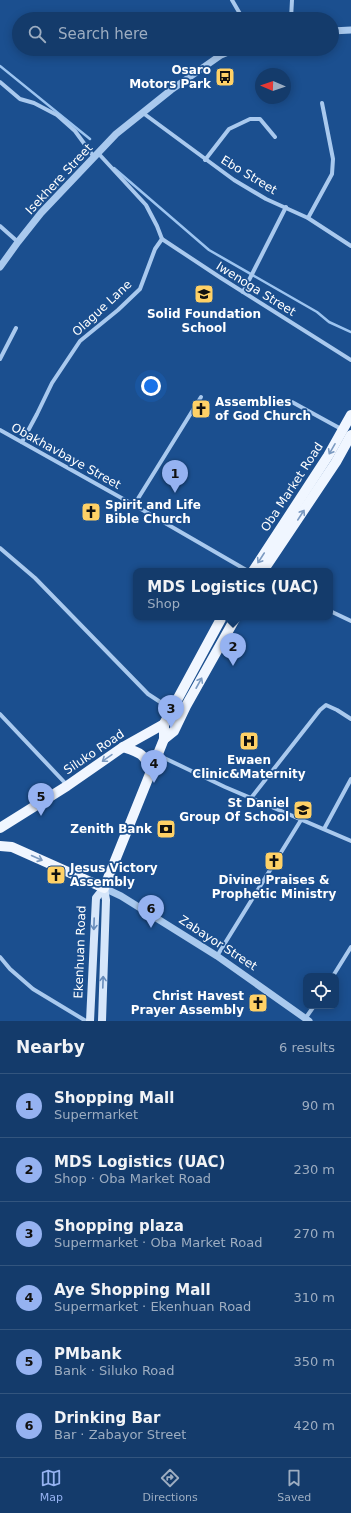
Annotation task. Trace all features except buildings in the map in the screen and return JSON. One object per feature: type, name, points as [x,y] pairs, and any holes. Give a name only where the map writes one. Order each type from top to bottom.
[{"type":"main road","name":"Oba Market Road","points":[[265,568],[336,462],[347,432],[351,415]]},
{"type":"main road","name":"Oba Market Road","points":[[255,568],[328,456],[347,432]]},
{"type":"main road","points":[[164,724],[220,620]]},
{"type":"main road","points":[[164,739],[174,731],[186,706],[234,620]]},
{"type":"main road","name":"Ekenhuan Road","points":[[90,1021],[96,898],[104,888],[158,755],[164,739],[164,724]]},
{"type":"main road","name":"Siluko Road","points":[[0,828],[67,786],[123,747],[164,724]]},
{"type":"main road","points":[[123,747],[140,752],[146,758],[151,770]]},
{"type":"main road","name":"Zabayor Street","points":[[0,846],[12,848],[104,888]]},
{"type":"main road","name":"Ekenhuan Road","points":[[102,1021],[106,900],[104,888]]},
{"type":"street","points":[[232,0],[239,12]]},
{"type":"street","points":[[291,12],[292,0]]},
{"type":"street","points":[[339,31],[351,30]]},
{"type":"street","name":"Isekhere Street","points":[[0,267],[41,213],[116,134],[171,90],[219,56]]},
{"type":"street","points":[[0,82],[20,99],[34,103],[57,115],[63,122],[75,131],[96,155],[146,205],[162,239]]},
{"type":"street","points":[[308,218],[332,174],[333,167],[333,159],[322,103]]},
{"type":"street","name":"Ebo Street","points":[[143,113],[234,180],[266,199],[308,218],[351,246]]},
{"type":"street","points":[[205,160],[229,129],[250,119],[260,119],[275,137]]},
{"type":"street","points":[[243,292],[286,207]]},
{"type":"street","points":[[0,226],[18,242]]},
{"type":"street","name":"Olague Lane","points":[[22,442],[52,383],[80,341],[118,310],[140,289],[155,249],[162,239]]},
{"type":"street","name":"Iwenoga Street","points":[[162,239],[351,360]]},
{"type":"street","points":[[0,359],[16,328]]},
{"type":"street","points":[[134,505],[201,397]]},
{"type":"street","points":[[292,402],[347,432]]},
{"type":"street","name":"Obakhavbaye Street","points":[[0,430],[243,568]]},
{"type":"street","points":[[0,548],[35,578],[148,694],[171,709]]},
{"type":"street","points":[[333,612],[351,621]]},
{"type":"street","points":[[251,798],[320,710],[326,705],[351,719]]},
{"type":"street","points":[[0,714],[67,786]]},
{"type":"street","points":[[158,755],[251,798],[351,841]]},
{"type":"street","points":[[324,829],[351,779]]},
{"type":"street","points":[[217,956],[301,820]]},
{"type":"street","name":"Zabayor Street","points":[[104,888],[121,896],[217,956],[306,1020]]},
{"type":"street","points":[[335,973],[351,947]]},
{"type":"street","points":[[0,957],[10,969],[32,989],[86,1021]]},
{"type":"street","points":[[306,1020],[312,1009]]},
{"type":"waterway","points":[[0,66],[90,139]]},
{"type":"waterway","points":[[114,168],[209,250],[317,312],[329,322],[351,332]]},
{"type":"place","name":"Osaro Motors Park","points":[[225,77]]},
{"type":"place","name":"Solid Foundation School","points":[[204,294]]},
{"type":"place","name":"Assemblies of God Church","points":[[201,409]]},
{"type":"place","name":"Shopping Mall","points":[[175,493]]},
{"type":"place","name":"Spirit and Life Bible Church","points":[[91,512]]},
{"type":"place","name":"MDS Logistics (UAC)","points":[[233,666]]},
{"type":"place","name":"Shopping plaza","points":[[171,728]]},
{"type":"place","name":"Ewaen Clinic&Maternity","points":[[249,741]]},
{"type":"place","name":"Aye Shopping Mall","points":[[154,783]]},
{"type":"place","name":"St Daniel Group Of School","points":[[303,810]]},
{"type":"place","name":"PMbank","points":[[41,816]]},
{"type":"place","name":"Zenith Bank","points":[[166,829]]},
{"type":"place","name":"Divine Praises & Prophetic Ministry","points":[[274,861]]},
{"type":"place","name":"Jesus Victory Assembly","points":[[56,875]]},
{"type":"place","name":"Drinking Bar","points":[[151,928]]},
{"type":"place","name":"Christ Havest Prayer Assembly","points":[[258,1003]]}]
